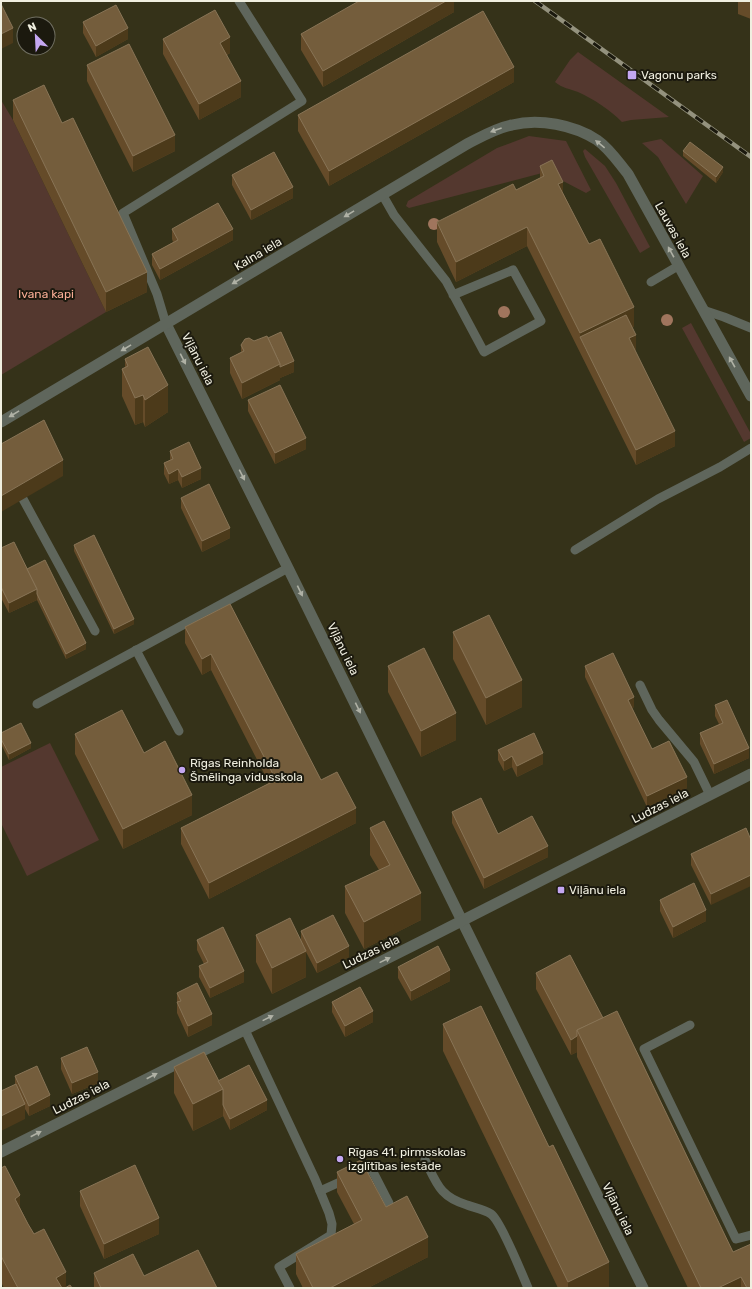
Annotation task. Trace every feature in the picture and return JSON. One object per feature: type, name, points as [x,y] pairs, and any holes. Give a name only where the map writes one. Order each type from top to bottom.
[{"type":"street","name":"Kalna iela","points":[[1,422],[382,194],[489,133],[512,124],[534,122]]},
{"type":"street","name":"Lauvas iela","points":[[534,122],[560,125],[582,132],[598,140],[612,153],[628,174],[751,396]]},
{"type":"street","name":"Viļānu iela","points":[[166,324],[463,921],[642,1288]]},
{"type":"street","name":"Ludzas iela","points":[[1,1152],[751,775]]},
{"type":"lane","points":[[166,324],[158,294],[123,213],[302,101],[239,1]]},
{"type":"lane","points":[[382,194],[394,215],[446,281],[484,352],[541,321],[513,270],[454,295]]},
{"type":"lane","points":[[651,282],[678,266]]},
{"type":"lane","points":[[703,310],[751,328]]},
{"type":"lane","points":[[575,550],[658,499],[720,467],[751,448]]},
{"type":"lane","points":[[23,499],[95,631]]},
{"type":"lane","points":[[37,704],[288,568]]},
{"type":"lane","points":[[136,650],[179,731]]},
{"type":"lane","points":[[640,685],[652,710],[659,720],[694,762],[710,795]]},
{"type":"lane","points":[[690,1025],[644,1049],[736,1239],[751,1234]]},
{"type":"lane","points":[[245,1030],[320,1190],[331,1218],[332,1235],[279,1267],[290,1288]]},
{"type":"lane","points":[[426,1160],[439,1187],[452,1200],[482,1209],[492,1214],[499,1224],[528,1288]]},
{"type":"lane","points":[[320,1190],[371,1168],[389,1203]]},
{"type":"green space","points":[[578,52],[669,117],[622,122],[596,102],[555,82],[570,60]]},
{"type":"green space","name":"Ivana kapi","points":[[1,100],[13,120],[106,312],[1,375]]},
{"type":"green space","points":[[529,136],[566,141],[591,190],[586,193],[546,172],[409,208],[406,206],[408,201],[497,148]]},
{"type":"green space","points":[[661,139],[703,176],[686,204],[658,157],[642,143]]},
{"type":"green space","points":[[585,149],[605,166],[616,183],[650,247],[640,253],[585,157],[583,151]]},
{"type":"green space","points":[[691,323],[751,434],[751,438],[744,442],[682,328]]},
{"type":"green space","points":[[50,743],[99,840],[27,876],[1,823],[1,767]]},
{"type":"building","points":[[359,1],[446,1],[323,71],[301,34]]},
{"type":"building","points":[[1,4],[13,28],[1,34]]},
{"type":"building","points":[[116,5],[128,28],[96,46],[83,22]]},
{"type":"building","points":[[215,10],[230,37],[220,43],[241,81],[199,104],[163,39]]},
{"type":"building","points":[[483,11],[514,67],[329,171],[298,115]]},
{"type":"building","points":[[129,44],[175,135],[133,156],[87,65]]},
{"type":"building","points":[[44,85],[62,123],[73,118],[147,272],[106,292],[13,100]]},
{"type":"building","points":[[690,142],[723,167],[716,177],[683,151]]},
{"type":"building","points":[[274,152],[293,187],[251,210],[232,175]]},
{"type":"building","points":[[552,160],[563,182],[558,184],[589,244],[600,239],[634,307],[580,333],[527,227],[456,262],[437,222],[513,184],[516,190],[544,176],[540,166]]},
{"type":"building","points":[[218,203],[233,229],[160,269],[152,254],[178,240],[172,229]]},
{"type":"building","points":[[626,315],[636,335],[629,338],[675,431],[636,450],[580,337]]},
{"type":"building","points":[[281,332],[294,361],[280,367],[268,338]]},
{"type":"building","points":[[267,336],[280,364],[242,383],[230,358],[244,351],[241,345],[245,339],[249,338],[254,341]]},
{"type":"building","points":[[148,347],[168,385],[145,400],[143,395],[135,398],[122,369],[128,366],[125,359]]},
{"type":"building","points":[[280,385],[306,438],[275,453],[248,400]]},
{"type":"building","points":[[44,420],[63,460],[1,496],[1,444]]},
{"type":"building","points":[[189,442],[201,468],[182,477],[178,469],[169,474],[164,463],[173,459],[170,451]]},
{"type":"building","points":[[209,484],[230,528],[202,541],[181,498]]},
{"type":"building","points":[[94,535],[134,619],[114,629],[74,545]]},
{"type":"building","points":[[14,542],[37,589],[9,603],[1,587],[1,548]]},
{"type":"building","points":[[45,560],[86,643],[66,654],[37,594],[37,589],[27,569]]},
{"type":"building","points":[[230,604],[321,780],[337,772],[356,808],[209,883],[181,828],[276,780],[211,654],[202,659],[185,627]]},
{"type":"building","points":[[489,615],[522,680],[486,698],[453,632]]},
{"type":"building","points":[[424,648],[456,713],[421,731],[388,666]]},
{"type":"building","points":[[613,653],[634,697],[628,700],[652,749],[669,741],[687,777],[647,796],[585,666]]},
{"type":"building","points":[[727,700],[749,748],[714,764],[700,733],[723,723],[715,705]]},
{"type":"building","points":[[122,710],[144,753],[165,741],[192,795],[123,829],[75,734]]},
{"type":"building","points":[[21,723],[31,743],[9,754],[1,739],[1,733]]},
{"type":"building","points":[[534,733],[543,753],[517,766],[512,756],[504,761],[498,750]]},
{"type":"building","points":[[481,798],[498,834],[532,816],[548,846],[484,878],[452,812]]},
{"type":"building","points":[[384,821],[421,893],[364,922],[345,886],[390,865],[370,828]]},
{"type":"building","points":[[746,828],[751,840],[751,875],[711,894],[691,854]]},
{"type":"building","points":[[694,883],[706,910],[673,927],[660,900]]},
{"type":"building","points":[[333,915],[349,946],[317,963],[301,931]]},
{"type":"building","points":[[290,918],[306,951],[272,968],[256,935]]},
{"type":"building","points":[[223,927],[244,971],[210,988],[199,966],[208,962],[197,940]]},
{"type":"building","points":[[438,946],[450,970],[411,991],[398,967]]},
{"type":"building","points":[[570,955],[603,1018],[577,1030],[577,1036],[571,1040],[536,973]]},
{"type":"building","points":[[197,983],[212,1014],[188,1026],[177,1002],[181,1001],[177,993]]},
{"type":"building","points":[[360,987],[373,1011],[345,1026],[332,1002]]},
{"type":"building","points":[[481,1006],[549,1147],[553,1145],[609,1262],[568,1282],[443,1024]]},
{"type":"building","points":[[617,1011],[733,1252],[751,1244],[750,1288],[747,1288],[741,1277],[718,1288],[701,1288],[577,1030]]},
{"type":"building","points":[[87,1047],[98,1072],[72,1083],[61,1058]]},
{"type":"building","points":[[204,1052],[223,1089],[193,1104],[174,1067]]},
{"type":"building","points":[[249,1065],[267,1100],[230,1119],[223,1105],[223,1089],[218,1081]]},
{"type":"building","points":[[37,1066],[50,1095],[29,1106],[15,1076]]},
{"type":"building","points":[[16,1084],[25,1104],[1,1116],[1,1091]]},
{"type":"building","points":[[361,1160],[386,1207],[407,1196],[428,1237],[330,1288],[313,1288],[296,1254],[362,1220],[337,1172]]},
{"type":"building","points":[[135,1165],[159,1218],[104,1244],[80,1191]]},
{"type":"building","points":[[5,1166],[20,1195],[15,1199],[28,1224],[34,1234],[44,1229],[66,1272],[56,1278],[62,1288],[18,1288],[1,1256],[1,1168]]},
{"type":"building","points":[[198,1250],[217,1288],[101,1288],[94,1273],[133,1254],[144,1276]]},
{"type":"building","points":[[70,1285],[72,1288],[65,1288]]},
{"type":"railway","points":[[535,1],[751,157]]},
{"type":"place","name":"Vagonu parks","points":[[632,75]]},
{"type":"place","name":"Rīgas Reinholda Šmēlinga vidusskola","points":[[182,770]]},
{"type":"place","name":"Viļānu iela","points":[[561,890]]},
{"type":"place","name":"Rīgas 41. pirmsskolas izglītības iestāde","points":[[340,1159]]}]
